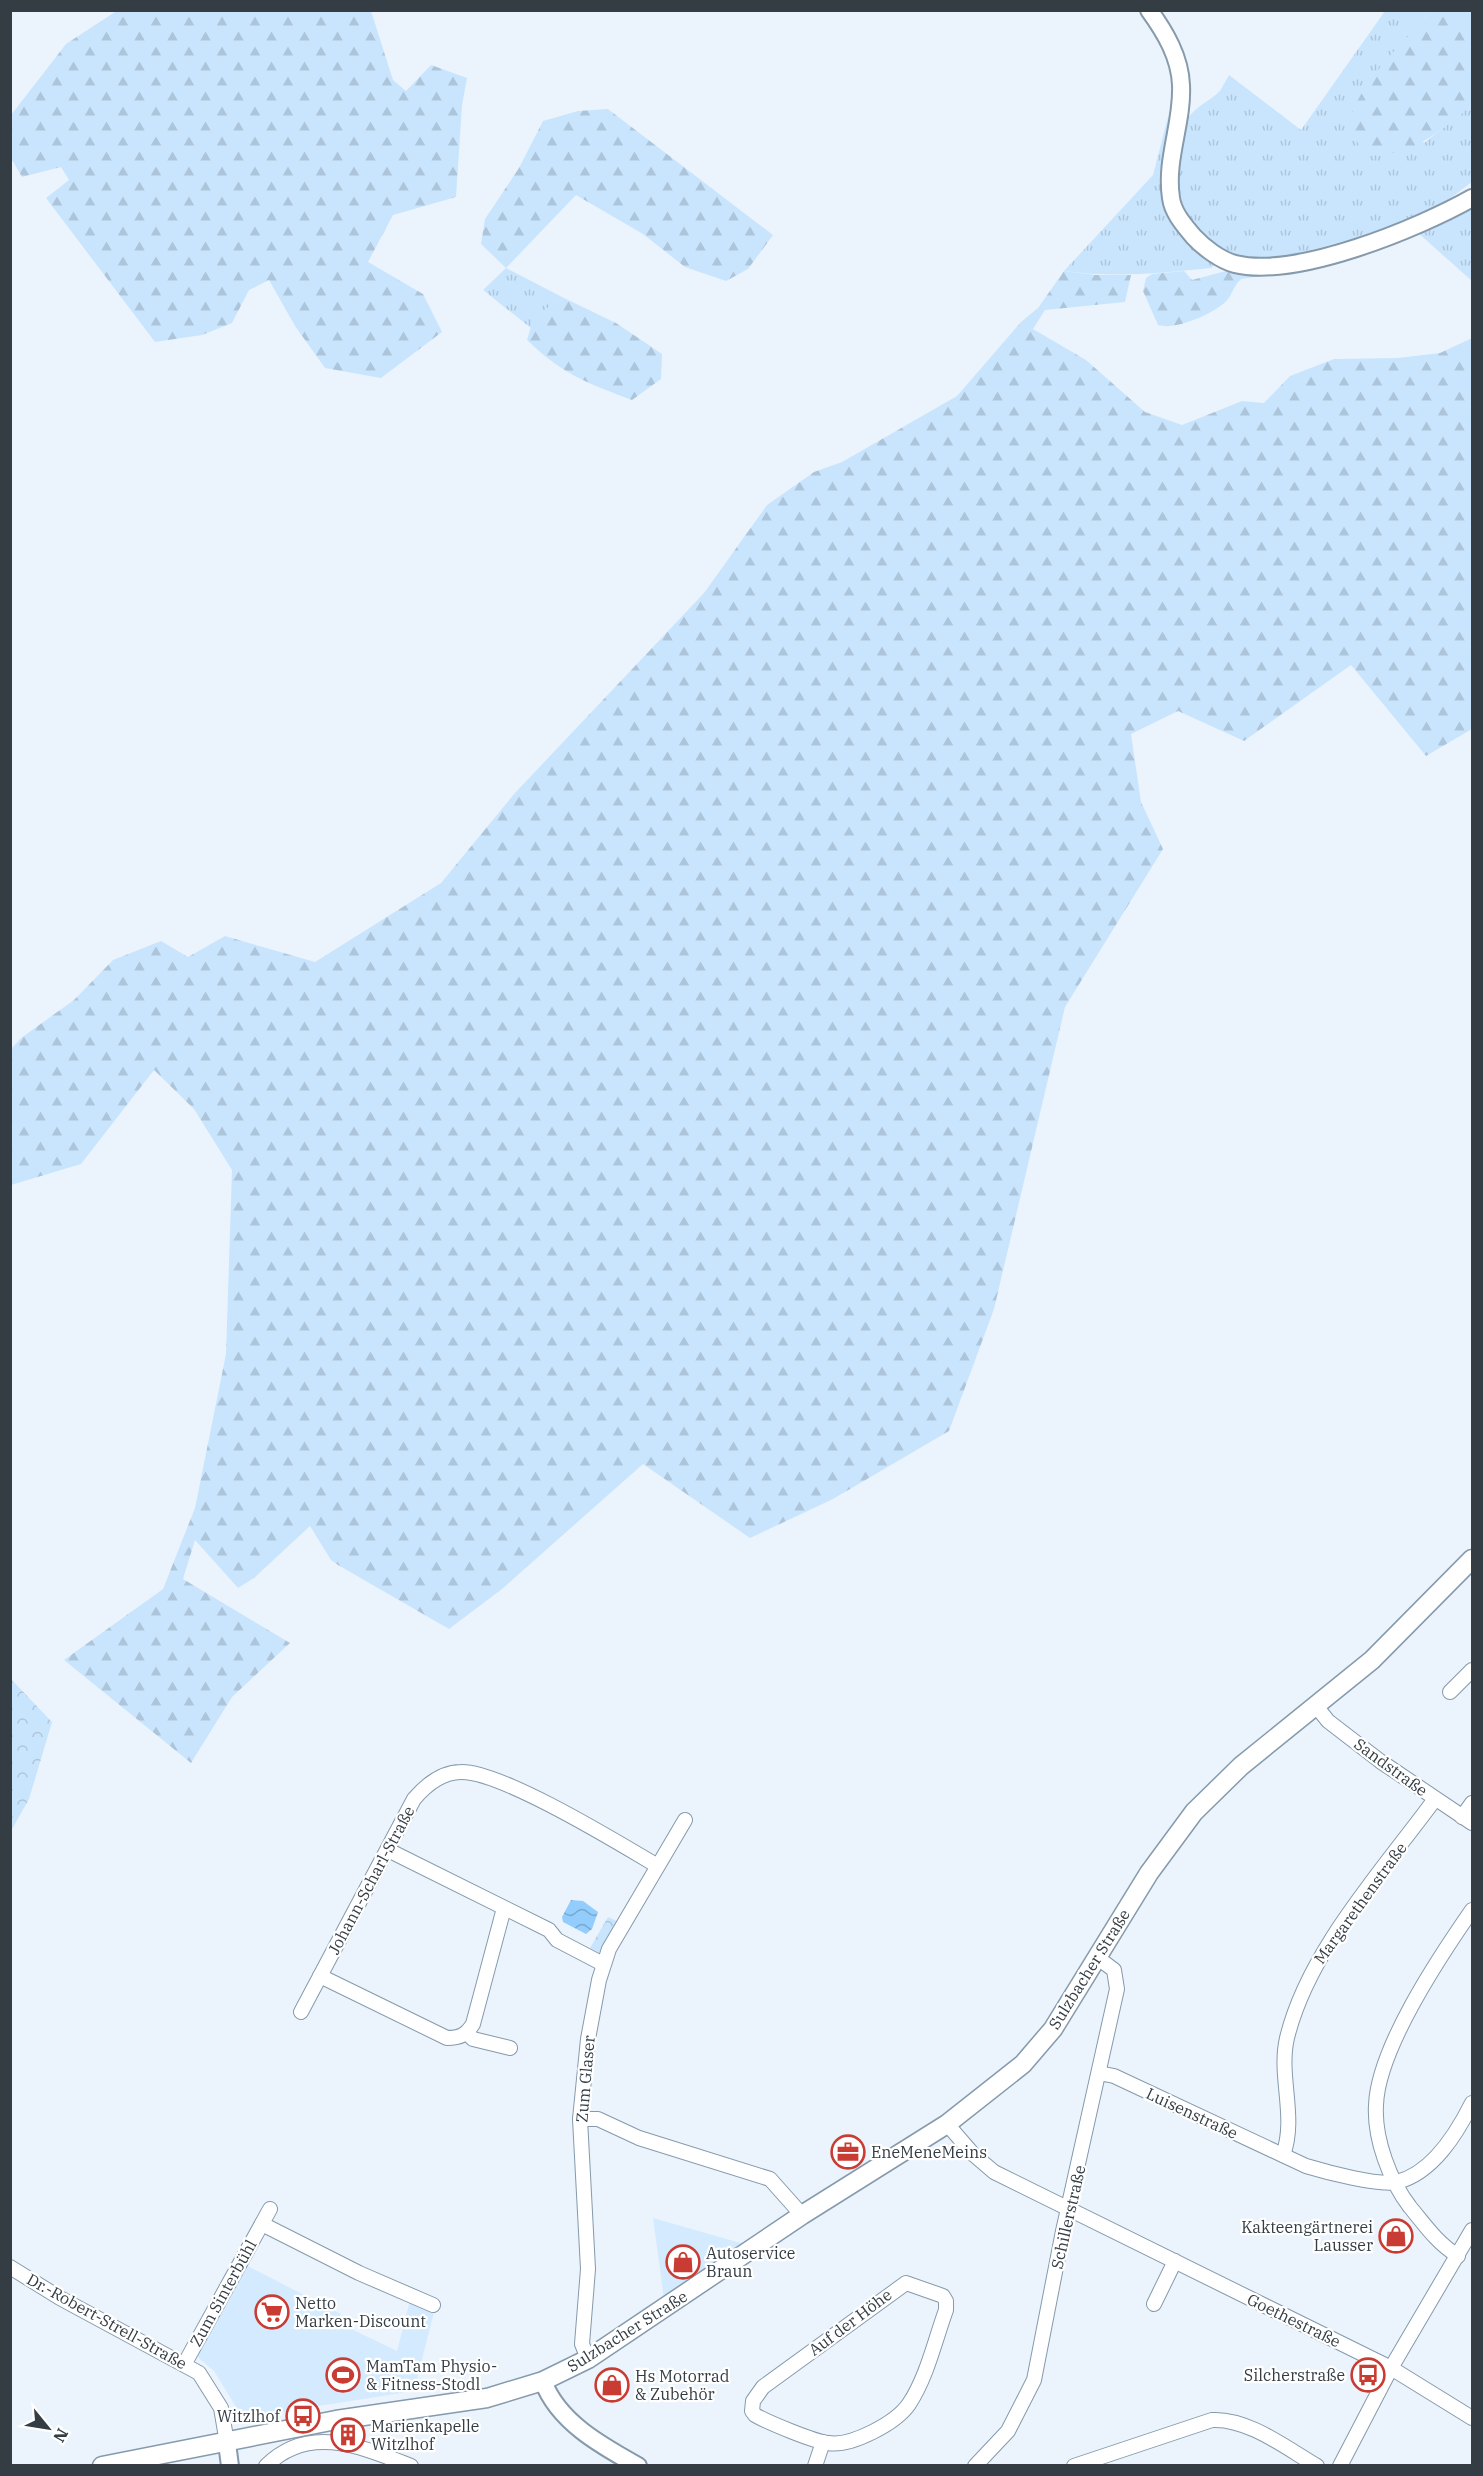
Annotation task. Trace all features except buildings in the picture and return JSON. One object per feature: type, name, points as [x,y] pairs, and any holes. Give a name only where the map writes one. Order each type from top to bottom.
[{"type":"main road","name":"Sulzbacher Straße","points":[[102,2466],[336,2420],[487,2398],[543,2381],[588,2359],[802,2215],[947,2124],[1023,2064],[1065,2013],[1149,1873],[1194,1812],[1241,1766],[1396,1638],[1473,1559]]},
{"type":"street","points":[[1149,10],[1163,29],[1175,56],[1182,84],[1169,173],[1171,200],[1180,221],[1197,240],[1226,260],[1250,266],[1273,266],[1341,252],[1404,232],[1473,198]]},
{"type":"street","points":[[1450,1692],[1473,1670]]},
{"type":"street","name":"Sandstraße","points":[[1316,1706],[1328,1721],[1435,1799],[1468,1820]]},
{"type":"street","name":"Johann-Scharl-Straße","points":[[301,2012],[414,1799],[422,1789],[444,1775],[459,1772],[489,1777],[568,1816],[656,1865]]},
{"type":"street","name":"Margarethenstraße","points":[[1283,2155],[1289,2138],[1285,2049],[1292,2016],[1307,1979],[1335,1935],[1435,1799]]},
{"type":"street","points":[[1468,1820],[1473,1803]]},
{"type":"street","name":"Zum Glaser","points":[[588,2359],[582,2343],[588,2269],[580,2119],[588,2039],[603,1964],[656,1865],[685,1820]]},
{"type":"street","points":[[388,1851],[549,1930],[557,1940],[603,1964]]},
{"type":"street","points":[[320,1976],[447,2038],[459,2038],[467,2033],[473,2024],[504,1908]]},
{"type":"street","points":[[1458,2256],[1435,2239],[1404,2198],[1395,2182],[1377,2123],[1376,2103],[1380,2082],[1408,2011],[1473,1910]]},
{"type":"street","name":"Schillerstraße","points":[[975,2466],[1008,2430],[1034,2380],[1118,1980],[1114,1970],[1098,1958]]},
{"type":"street","points":[[467,2033],[473,2039],[510,2048]]},
{"type":"street","name":"Luisenstraße","points":[[1099,2073],[1113,2076],[1283,2155],[1328,2172],[1395,2182]]},
{"type":"street","points":[[1395,2182],[1407,2178],[1432,2161],[1454,2135],[1473,2103]]},
{"type":"street","points":[[580,2119],[598,2119],[639,2138],[770,2179],[802,2215]]},
{"type":"street","name":"Goethestraße","points":[[947,2124],[973,2154],[994,2172],[1391,2368],[1473,2418]]},
{"type":"street","name":"Zum Sinterbühl","points":[[184,2363],[270,2209]]},
{"type":"street","name":"Zum Sinterbühl","points":[[262,2224],[359,2273],[433,2305]]},
{"type":"street","points":[[1340,2466],[1391,2368],[1473,2230]]},
{"type":"street","points":[[1154,2304],[1175,2261]]},
{"type":"street","name":"Dr.-Robert-Strell-Straße","points":[[10,2267],[60,2298],[199,2373],[221,2408],[227,2443]]},
{"type":"street","name":"Auf der Höhe","points":[[913,2284],[943,2296],[946,2301],[946,2310],[908,2405],[886,2426],[870,2434],[831,2444],[823,2442],[755,2415],[752,2411],[757,2394],[900,2285],[913,2284]]},
{"type":"street","points":[[543,2381],[566,2417],[602,2446],[638,2466]]},
{"type":"street","points":[[1074,2466],[1212,2420],[1223,2420],[1251,2429],[1317,2466]]},
{"type":"street","points":[[266,2466],[293,2446],[315,2440],[379,2453],[411,2466]]},
{"type":"street","points":[[815,2466],[823,2442]]},
{"type":"street","points":[[227,2443],[230,2466]]},
{"type":"shaded area","points":[[653,2218],[744,2244],[664,2299]]},
{"type":"shaded area","points":[[236,2260],[341,2314],[337,2322],[397,2351],[410,2300],[435,2308],[414,2391],[287,2411],[260,2423],[244,2420],[214,2371],[186,2347]]},
{"type":"green space","points":[[118,10],[371,11],[393,80],[406,91],[431,65],[467,78],[462,105],[456,197],[393,215],[368,262],[423,294],[442,332],[381,378],[325,368],[295,326],[269,280],[249,290],[232,323],[202,335],[155,342],[46,198],[69,180],[61,167],[22,177],[11,158],[11,115],[66,44]]},
{"type":"green space","points":[[1385,11],[1432,11],[1383,64],[1424,143],[1472,105],[1472,182],[1442,204],[1415,217],[1311,250],[1285,256],[1247,259],[1236,257],[1215,247],[1191,222],[1182,201],[1176,161],[1179,140],[1186,121],[1198,108],[1220,91],[1229,75],[1301,130]]},
{"type":"green space","points":[[1432,11],[1472,11],[1472,105],[1436,133],[1413,146],[1400,151],[1368,156],[1352,133],[1351,119],[1356,103],[1394,51]]},
{"type":"green space","points":[[608,109],[773,235],[748,269],[726,281],[685,267],[643,234],[576,195],[506,268],[481,244],[485,219],[519,168],[543,121],[578,111]]},
{"type":"green space","points":[[1168,117],[1172,118],[1162,186],[1217,262],[1211,268],[1156,273],[1101,274],[1064,271],[1153,175]]},
{"type":"green space","points":[[1472,204],[1472,281],[1417,232]]},
{"type":"green space","points":[[506,268],[564,298],[535,316],[531,328],[483,290]]},
{"type":"green space","points":[[1237,268],[1313,268],[1241,279],[1228,299],[1215,310],[1184,323],[1158,325],[1143,291],[1146,278],[1152,274],[1184,271],[1192,280]]},
{"type":"green space","points":[[1064,271],[1096,275],[1131,275],[1125,302],[1045,310],[1033,329],[1086,360],[1145,412],[1182,425],[1242,401],[1264,403],[1290,376],[1334,359],[1398,358],[1440,353],[1472,338],[1472,729],[1426,756],[1351,665],[1244,741],[1178,711],[1131,734],[1141,802],[1163,849],[1065,1007],[994,1309],[949,1431],[833,1499],[750,1538],[643,1464],[502,1589],[449,1629],[331,1560],[310,1526],[254,1578],[238,1588],[195,1540],[183,1579],[290,1643],[232,1697],[191,1763],[64,1660],[163,1589],[195,1508],[226,1354],[232,1170],[194,1109],[154,1070],[81,1164],[11,1185],[11,1049],[21,1038],[74,1000],[113,960],[161,941],[188,957],[225,936],[315,962],[441,883],[514,794],[704,593],[767,505],[814,472],[842,462],[957,396],[1021,322],[1038,308]]},
{"type":"green space","points":[[564,298],[616,323],[662,354],[661,379],[632,400],[576,376],[540,352],[527,340],[534,316]]},
{"type":"green space","points":[[11,1679],[52,1722],[29,1799],[11,1831]]},
{"type":"green space","points":[[608,1917],[617,1921],[600,1953],[590,1948]]},
{"type":"water","points":[[571,1900],[583,1901],[598,1912],[592,1929],[586,1934],[563,1922],[562,1917]]},
{"type":"place","name":"EneMeneMeins","points":[[848,2152]]},
{"type":"place","name":"Kakteengärtnerei Lausser","points":[[1396,2236]]},
{"type":"place","name":"Autoservice Braun","points":[[683,2262]]},
{"type":"place","name":"Netto Marken-Discount","points":[[272,2312]]},
{"type":"place","name":"MamTam Physio- & Fitness-Stodl","points":[[343,2375]]},
{"type":"place","name":"Silcherstraße","points":[[1368,2375]]},
{"type":"place","name":"Hs Motorrad & Zubehör","points":[[612,2385]]},
{"type":"place","name":"Witzlhof","points":[[303,2416]]},
{"type":"place","name":"Marienkapelle Witzlhof","points":[[348,2435]]}]
